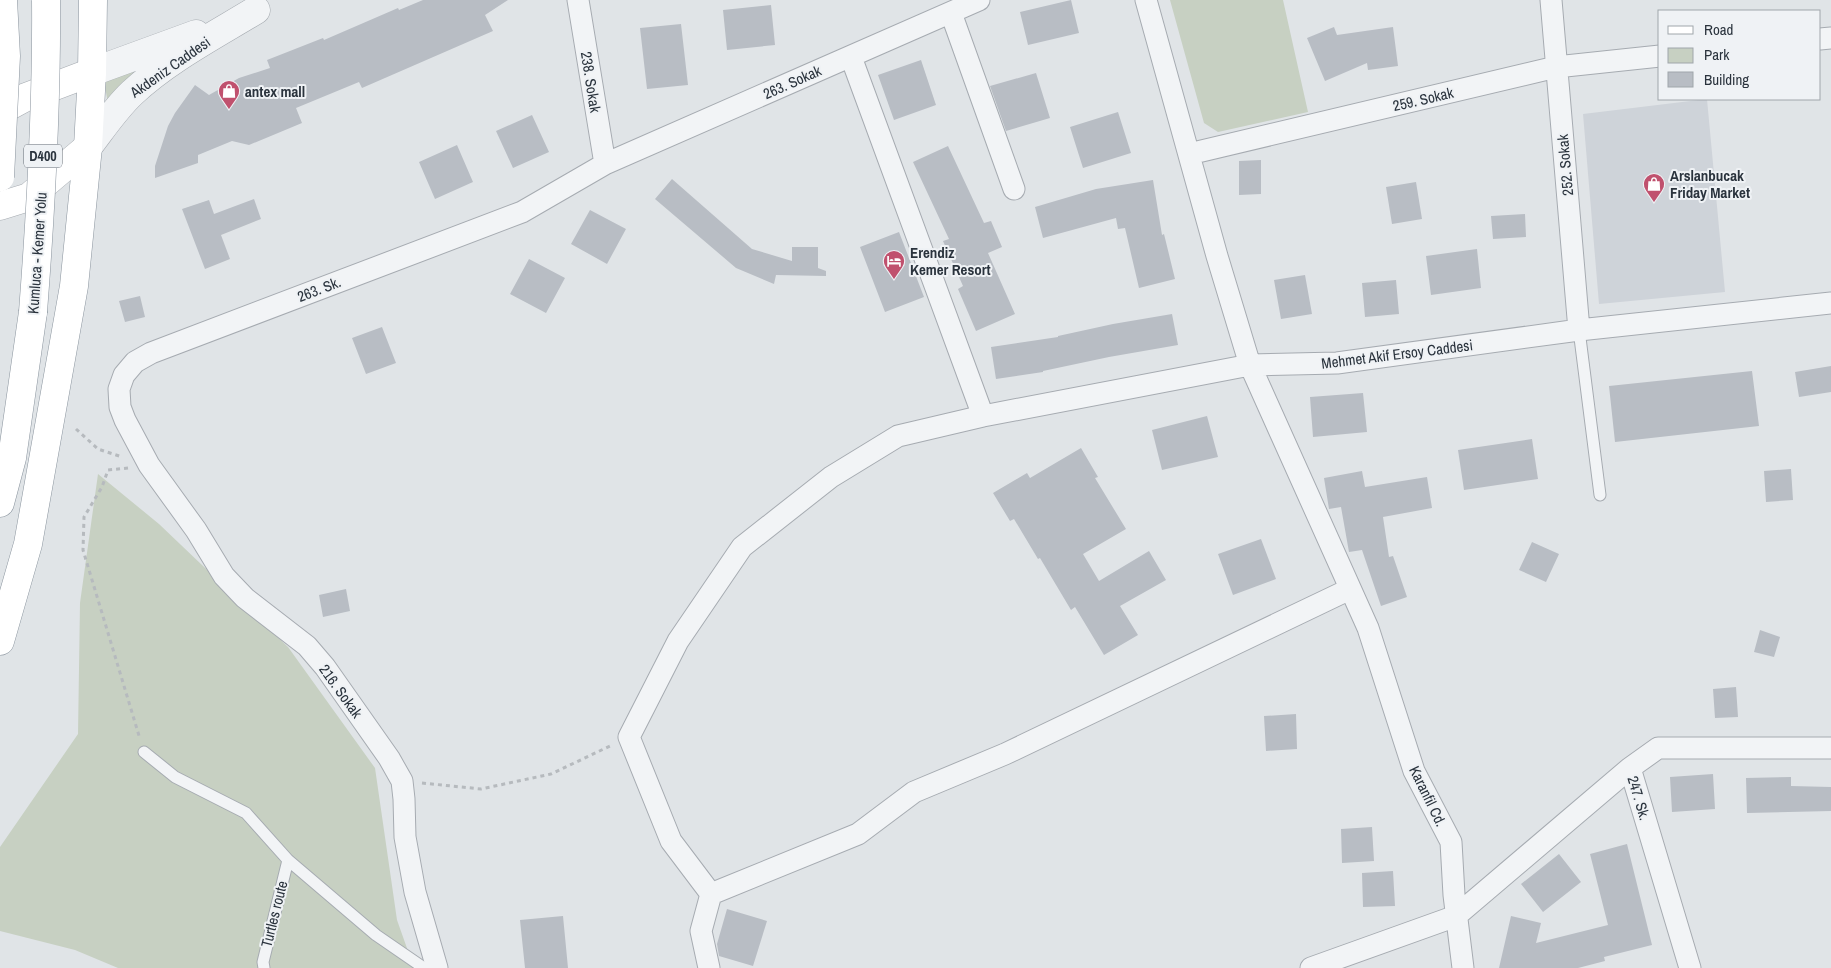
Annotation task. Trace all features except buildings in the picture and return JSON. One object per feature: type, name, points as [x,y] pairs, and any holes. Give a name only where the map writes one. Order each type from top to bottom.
[{"type":"main road","name":"D400","points":[[0,177],[6,56],[3,0]]},
{"type":"main road","name":"Kumluca - Kemer Yolu","points":[[0,503],[12,458],[33,312],[42,199],[47,57],[46,0]]},
{"type":"main road","points":[[0,641],[28,544],[73,296],[88,147],[93,0]]},
{"type":"main road","name":"Akdeniz Caddesi","points":[[0,111],[26,97],[92,72]]},
{"type":"main road","name":"Akdeniz Caddesi","points":[[0,206],[29,198],[88,147]]},
{"type":"street","name":"238. Sokak","points":[[578,0],[605,164]]},
{"type":"street","name":"263. Sokak","points":[[605,164],[979,0]]},
{"type":"street","points":[[1146,0],[1250,365]]},
{"type":"street","name":"252. Sokak","points":[[1551,0],[1579,330]]},
{"type":"street","name":"Akdeniz Caddesi","points":[[92,72],[267,5]]},
{"type":"street","name":"Akdeniz Caddesi","points":[[88,147],[119,106],[133,92],[187,53],[267,5]]},
{"type":"street","points":[[951,13],[1014,189]]},
{"type":"street","name":"259. Sokak","points":[[1189,154],[1556,67],[1658,56]]},
{"type":"street","points":[[851,57],[983,416]]},
{"type":"street","name":"263. Sk.","points":[[149,465],[120,407],[119,389],[124,375],[135,362],[151,353],[522,212],[605,164]]},
{"type":"street","name":"Mehmet Akif Ersoy Caddesi","points":[[629,736],[678,641],[742,547],[831,477],[898,436],[983,416],[1250,365],[1337,364],[1579,330],[1831,303]]},
{"type":"street","name":"Karanfil Cd.","points":[[1250,365],[1368,628],[1414,771],[1451,842],[1456,916],[1463,968]]},
{"type":"street","name":"216. Sokak","points":[[149,465],[196,530],[224,576],[245,598],[307,646],[325,667],[389,758],[402,781],[405,837],[413,882],[437,968]]},
{"type":"street","points":[[711,894],[858,834],[914,792],[1005,754],[1350,588]]},
{"type":"street","points":[[629,736],[671,841],[711,894]]},
{"type":"street","name":"247. Sk.","points":[[1690,968],[1630,768],[1658,748],[1831,748]]},
{"type":"street","points":[[1311,968],[1456,916],[1630,768]]},
{"type":"street","points":[[709,968],[701,931],[711,894]]},
{"type":"lane","points":[[1579,330],[1600,495]]},
{"type":"lane","points":[[144,752],[175,778],[246,813],[288,860],[376,935],[424,968]]},
{"type":"lane","name":"Turtles route","points":[[264,968],[262,962],[288,860]]},
{"type":"path","points":[[76,430],[98,449],[149,465]]},
{"type":"path","points":[[144,752],[113,657],[82,550],[84,517],[102,487],[108,470],[149,465]]},
{"type":"path","points":[[402,781],[481,789],[551,774],[629,736]]},
{"type":"shaded area","name":"Arslanbucak Friday Market","points":[[1707,100],[1725,292],[1599,304],[1583,114]]},
{"type":"green space","points":[[1170,0],[1283,0],[1308,112],[1218,132],[1204,123]]},
{"type":"green space","points":[[150,62],[106,111],[107,98],[103,75]]},
{"type":"green space","points":[[98,474],[159,524],[288,647],[375,768],[397,920],[414,968],[118,968],[75,950],[0,931],[0,847],[78,734],[80,603]]},
{"type":"place","name":"antex mall","points":[[229,110]]},
{"type":"place","name":"Arslanbucak Friday Market","points":[[1654,203]]},
{"type":"place","name":"Erendiz Kemer Resort","points":[[894,280]]}]
